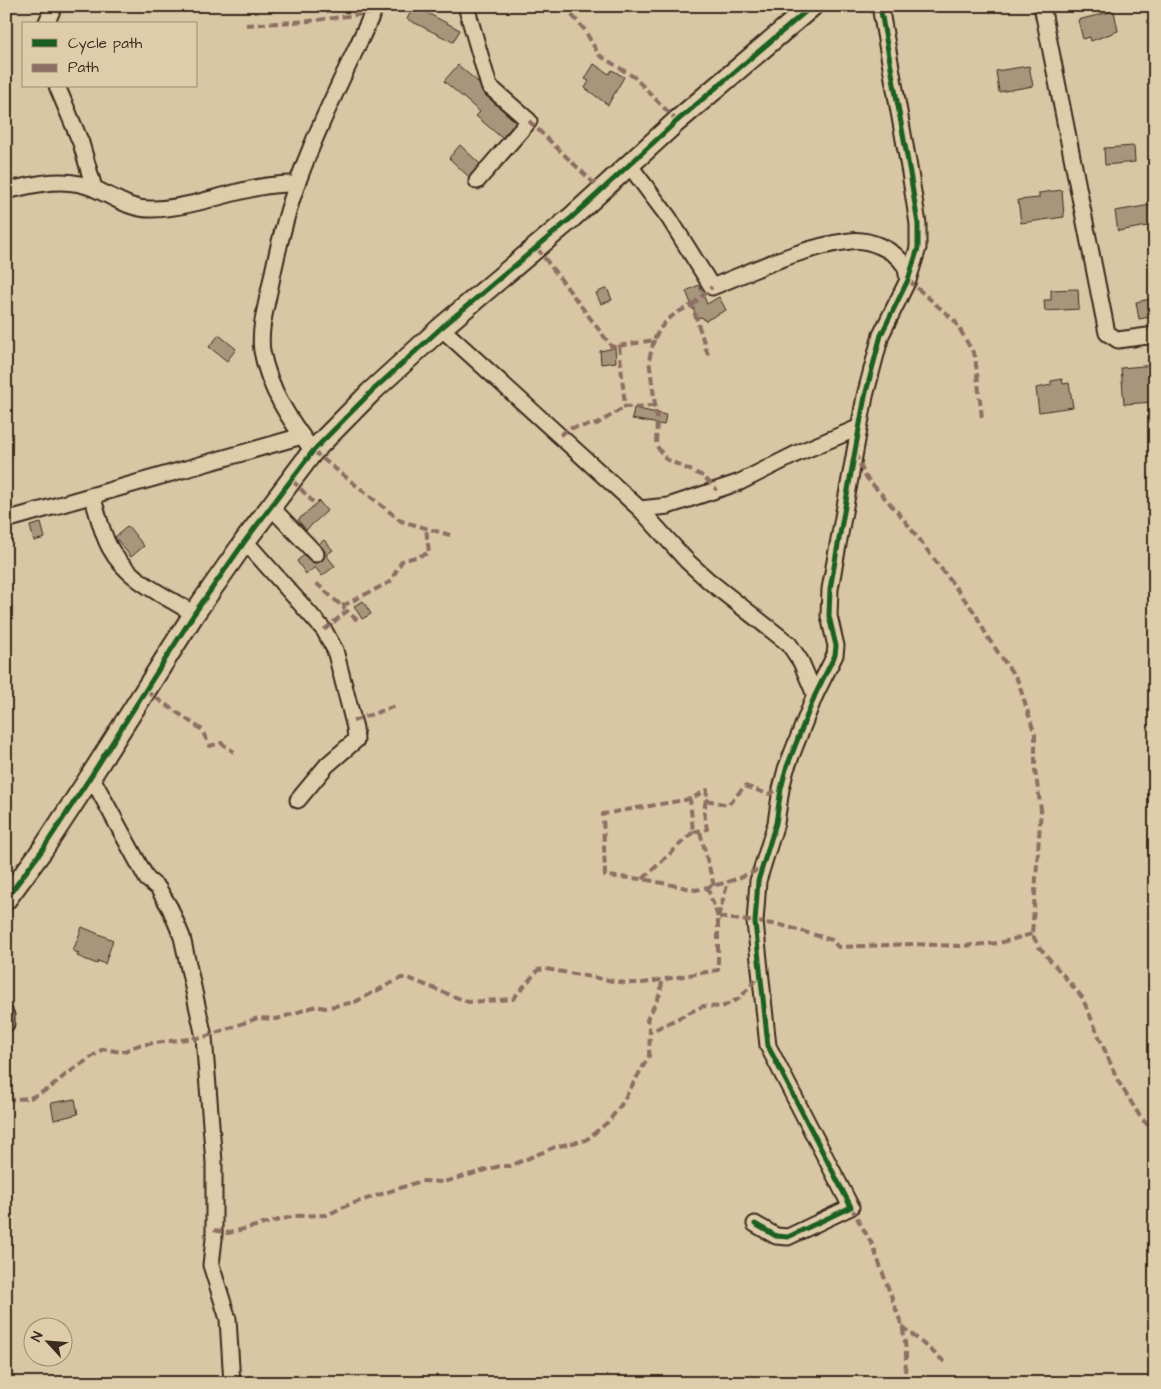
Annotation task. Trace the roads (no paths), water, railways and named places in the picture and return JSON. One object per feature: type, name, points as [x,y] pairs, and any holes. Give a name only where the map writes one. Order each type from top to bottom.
[{"type":"street","points":[[47,22],[54,6]]},
{"type":"street","points":[[308,444],[285,411],[269,379],[262,349],[263,318],[280,236],[297,184],[345,71],[376,6]]},
{"type":"street","points":[[466,6],[489,86],[529,121],[477,181]]},
{"type":"street","points":[[6,899],[43,849],[194,614],[271,507],[308,444],[371,392],[441,328],[630,166],[678,121],[812,6]]},
{"type":"street","points":[[756,1224],[776,1236],[788,1237],[851,1207],[768,1046],[755,922],[758,881],[776,823],[780,789],[815,695],[835,655],[836,646],[829,616],[830,589],[858,428],[881,335],[908,280],[917,256],[918,224],[880,6]]},
{"type":"street","points":[[1042,6],[1107,333],[1118,340],[1155,336]]},
{"type":"street","points":[[58,88],[81,143],[94,188]]},
{"type":"street","points":[[630,166],[669,218],[712,287],[801,253],[852,240],[873,244],[895,256],[904,266],[908,280]]},
{"type":"street","points":[[6,191],[53,182],[94,188],[132,207],[155,209],[206,202],[263,185],[297,184]]},
{"type":"street","points":[[441,328],[640,509],[687,561],[709,581],[789,644],[801,662],[815,695]]},
{"type":"street","points":[[640,509],[668,506],[740,482],[798,453],[858,428]]},
{"type":"street","points":[[6,520],[92,496],[308,444]]},
{"type":"street","points":[[92,496],[109,547],[121,565],[136,580],[194,614]]},
{"type":"street","points":[[271,507],[316,554]]},
{"type":"street","points":[[245,541],[324,630],[335,650],[355,728],[356,740],[327,765],[298,800]]},
{"type":"street","points":[[91,776],[147,878],[158,888],[170,908],[182,937],[188,961],[204,1037],[214,1162],[214,1238],[211,1265],[228,1319],[232,1383]]},
{"type":"street","points":[[6,1015],[6,1024]]}]
